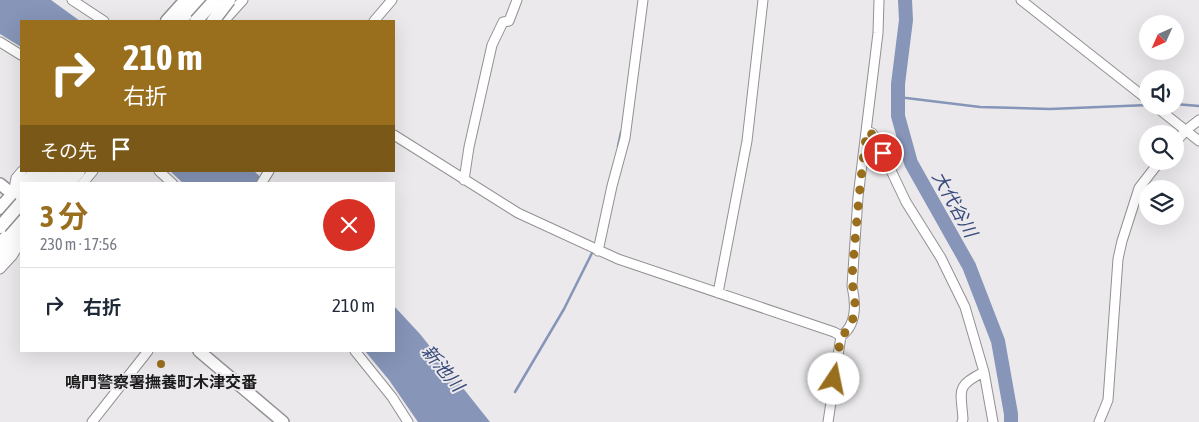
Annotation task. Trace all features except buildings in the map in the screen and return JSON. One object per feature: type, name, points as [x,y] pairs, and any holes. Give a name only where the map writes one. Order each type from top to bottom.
[{"type":"highway","points":[[167,20],[186,0]]},
{"type":"highway","points":[[181,20],[199,0]]},
{"type":"highway","points":[[197,20],[215,0]]},
{"type":"highway","points":[[214,20],[229,0]]},
{"type":"highway","points":[[26,182],[35,172]]},
{"type":"highway","points":[[40,182],[48,172]]},
{"type":"highway","points":[[55,182],[63,172]]},
{"type":"highway","points":[[70,182],[78,172]]},
{"type":"highway","points":[[0,227],[12,198]]},
{"type":"highway","points":[[2,251],[20,222]]},
{"type":"highway","points":[[2,251],[20,237]]},
{"type":"main road","points":[[0,184],[12,198],[20,214]]},
{"type":"main road","points":[[199,352],[283,422]]},
{"type":"street","points":[[72,0],[102,20]]},
{"type":"street","points":[[206,0],[223,20]]},
{"type":"street","points":[[225,20],[243,0]]},
{"type":"street","points":[[375,20],[392,0]]},
{"type":"street","points":[[464,180],[469,147],[492,45],[502,22],[509,21],[517,0]]},
{"type":"street","points":[[598,251],[625,138],[643,0]]},
{"type":"street","points":[[718,293],[747,141],[763,0]]},
{"type":"street","points":[[828,422],[841,336],[847,332],[854,314],[855,300],[852,286],[856,217],[878,33],[879,0]]},
{"type":"street","points":[[1022,0],[1139,93]]},
{"type":"street","points":[[0,42],[20,54]]},
{"type":"street","points":[[1167,115],[1199,141]]},
{"type":"street","points":[[1184,132],[1199,120]]},
{"type":"street","points":[[867,131],[875,137],[906,202],[941,258],[965,307],[984,372],[993,422]]},
{"type":"street","points":[[395,136],[518,213],[598,251],[841,336]]},
{"type":"street","points":[[1099,422],[1108,400],[1118,259],[1139,188],[1153,170]]},
{"type":"street","points":[[12,198],[16,178],[21,172]]},
{"type":"street","points":[[84,182],[92,172]]},
{"type":"street","points":[[160,172],[171,182]]},
{"type":"street","points":[[0,269],[20,244]]},
{"type":"street","points":[[92,422],[147,352]]},
{"type":"street","points":[[356,352],[392,397],[408,422]]},
{"type":"street","points":[[962,422],[962,386],[968,380],[984,372]]},
{"type":"water","points":[[0,0],[51,0],[79,20],[20,20],[20,46],[0,34]]},
{"type":"water","points":[[171,172],[255,172],[266,182],[182,182]]},
{"type":"water","name":"新池川","points":[[395,307],[420,334],[490,422],[418,422],[389,380],[366,352],[395,352]]},
{"type":"waterway","name":"大代谷川","points":[[905,0],[906,20],[898,84],[898,116],[911,163],[969,266],[998,341],[1011,422]]},
{"type":"waterway","points":[[898,97],[980,107],[1050,109],[1139,105]]},
{"type":"waterway","points":[[1184,105],[1199,106]]},
{"type":"waterway","points":[[618,146],[621,132]]},
{"type":"waterway","points":[[515,392],[564,309],[594,249]]},
{"type":"place","name":"鳴門警察署撫養町木津交番","points":[[161,364]]},
{"type":"route","points":[[834,379],[841,336],[847,332],[854,314],[855,300],[852,286],[856,217],[867,131],[875,137],[883,153]]}]
